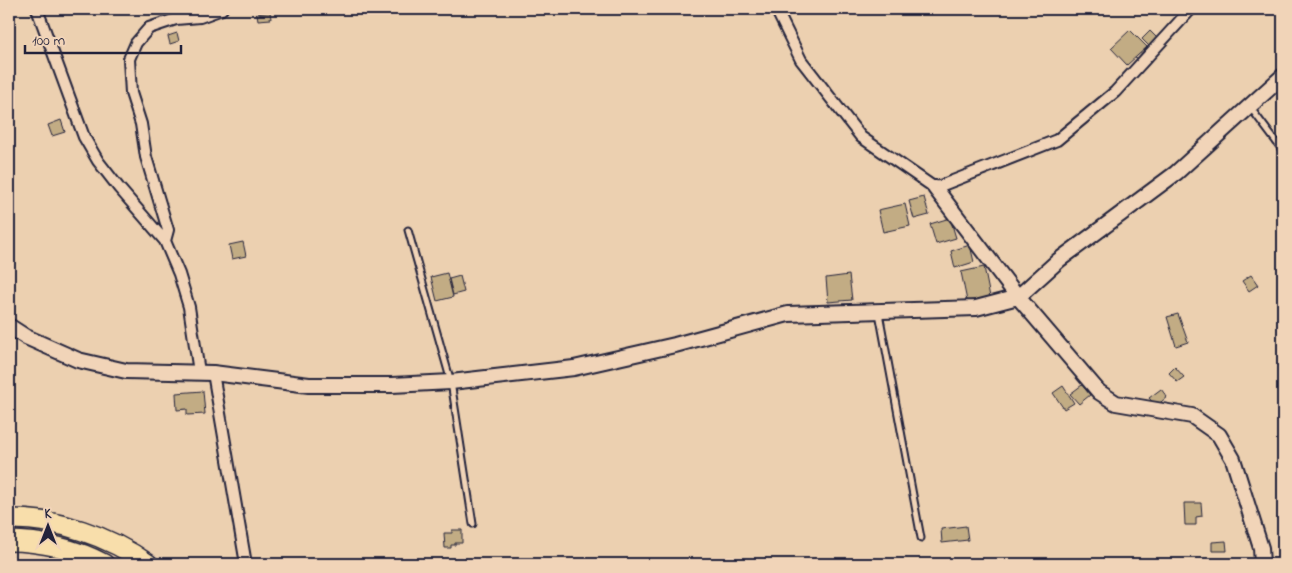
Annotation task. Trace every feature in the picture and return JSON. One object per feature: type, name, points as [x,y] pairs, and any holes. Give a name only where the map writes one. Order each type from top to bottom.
[{"type":"highway","points":[[9,519],[62,525],[102,538],[148,564]]},
{"type":"highway","points":[[9,541],[57,547],[93,558],[104,564]]},
{"type":"street","points":[[37,9],[73,112],[84,137],[114,181],[165,241],[179,274],[206,373],[246,564]]},
{"type":"street","points":[[165,241],[168,230],[146,157],[141,124],[131,93],[129,59],[136,43],[149,28],[176,19],[200,17],[222,9]]},
{"type":"street","points":[[776,9],[801,60],[861,137],[935,188],[1018,296],[1099,392],[1116,404],[1192,416],[1219,435],[1233,459],[1262,548],[1262,564]]},
{"type":"street","points":[[935,188],[1057,140],[1115,92],[1191,9]]},
{"type":"street","points":[[9,326],[26,337],[78,360],[126,371],[206,373],[309,385],[451,382],[574,368],[675,345],[788,314],[976,308],[1018,296],[1059,260],[1176,173],[1283,76]]},
{"type":"lane","points":[[1250,106],[1283,151]]},
{"type":"lane","points":[[408,230],[451,382],[473,524]]},
{"type":"lane","points":[[878,310],[922,538]]},
{"type":"building","points":[[270,12],[271,19],[258,20],[257,14]]},
{"type":"building","points":[[1130,30],[1147,47],[1127,65],[1111,48]]},
{"type":"building","points":[[1150,31],[1157,38],[1149,46],[1142,39]]},
{"type":"building","points":[[177,33],[179,41],[170,44],[168,36]]},
{"type":"building","points":[[61,120],[65,132],[52,136],[48,125]]},
{"type":"building","points":[[924,197],[929,215],[914,219],[909,201]]},
{"type":"building","points":[[905,204],[910,226],[883,232],[878,210]]},
{"type":"building","points":[[950,218],[956,238],[936,244],[930,224]]},
{"type":"building","points":[[243,242],[246,256],[232,259],[229,245]]},
{"type":"building","points":[[970,245],[974,262],[955,268],[951,251]]},
{"type":"building","points":[[984,267],[990,297],[967,301],[961,272]]},
{"type":"building","points":[[447,273],[453,297],[437,301],[431,277]]},
{"type":"building","points":[[849,275],[852,300],[828,302],[826,278]]},
{"type":"building","points":[[1251,275],[1258,285],[1249,291],[1242,281]]},
{"type":"building","points":[[460,276],[464,292],[453,295],[449,279]]},
{"type":"building","points":[[1178,314],[1188,342],[1176,346],[1167,317]]},
{"type":"building","points":[[1175,367],[1184,377],[1177,382],[1169,373]]},
{"type":"building","points":[[1082,385],[1090,395],[1079,404],[1070,394]]},
{"type":"building","points":[[1063,386],[1074,403],[1064,409],[1053,393]]},
{"type":"building","points":[[1161,389],[1167,397],[1156,406],[1149,398]]},
{"type":"building","points":[[203,391],[205,414],[187,415],[187,409],[177,410],[176,393]]},
{"type":"building","points":[[1184,503],[1201,503],[1202,516],[1196,517],[1196,525],[1185,525]]},
{"type":"building","points":[[966,526],[968,540],[942,543],[941,529]]},
{"type":"building","points":[[452,530],[462,530],[462,543],[455,543],[455,545],[451,545],[451,548],[445,548],[444,533],[452,533]]},
{"type":"building","points":[[1226,541],[1227,551],[1212,551],[1212,542]]}]
